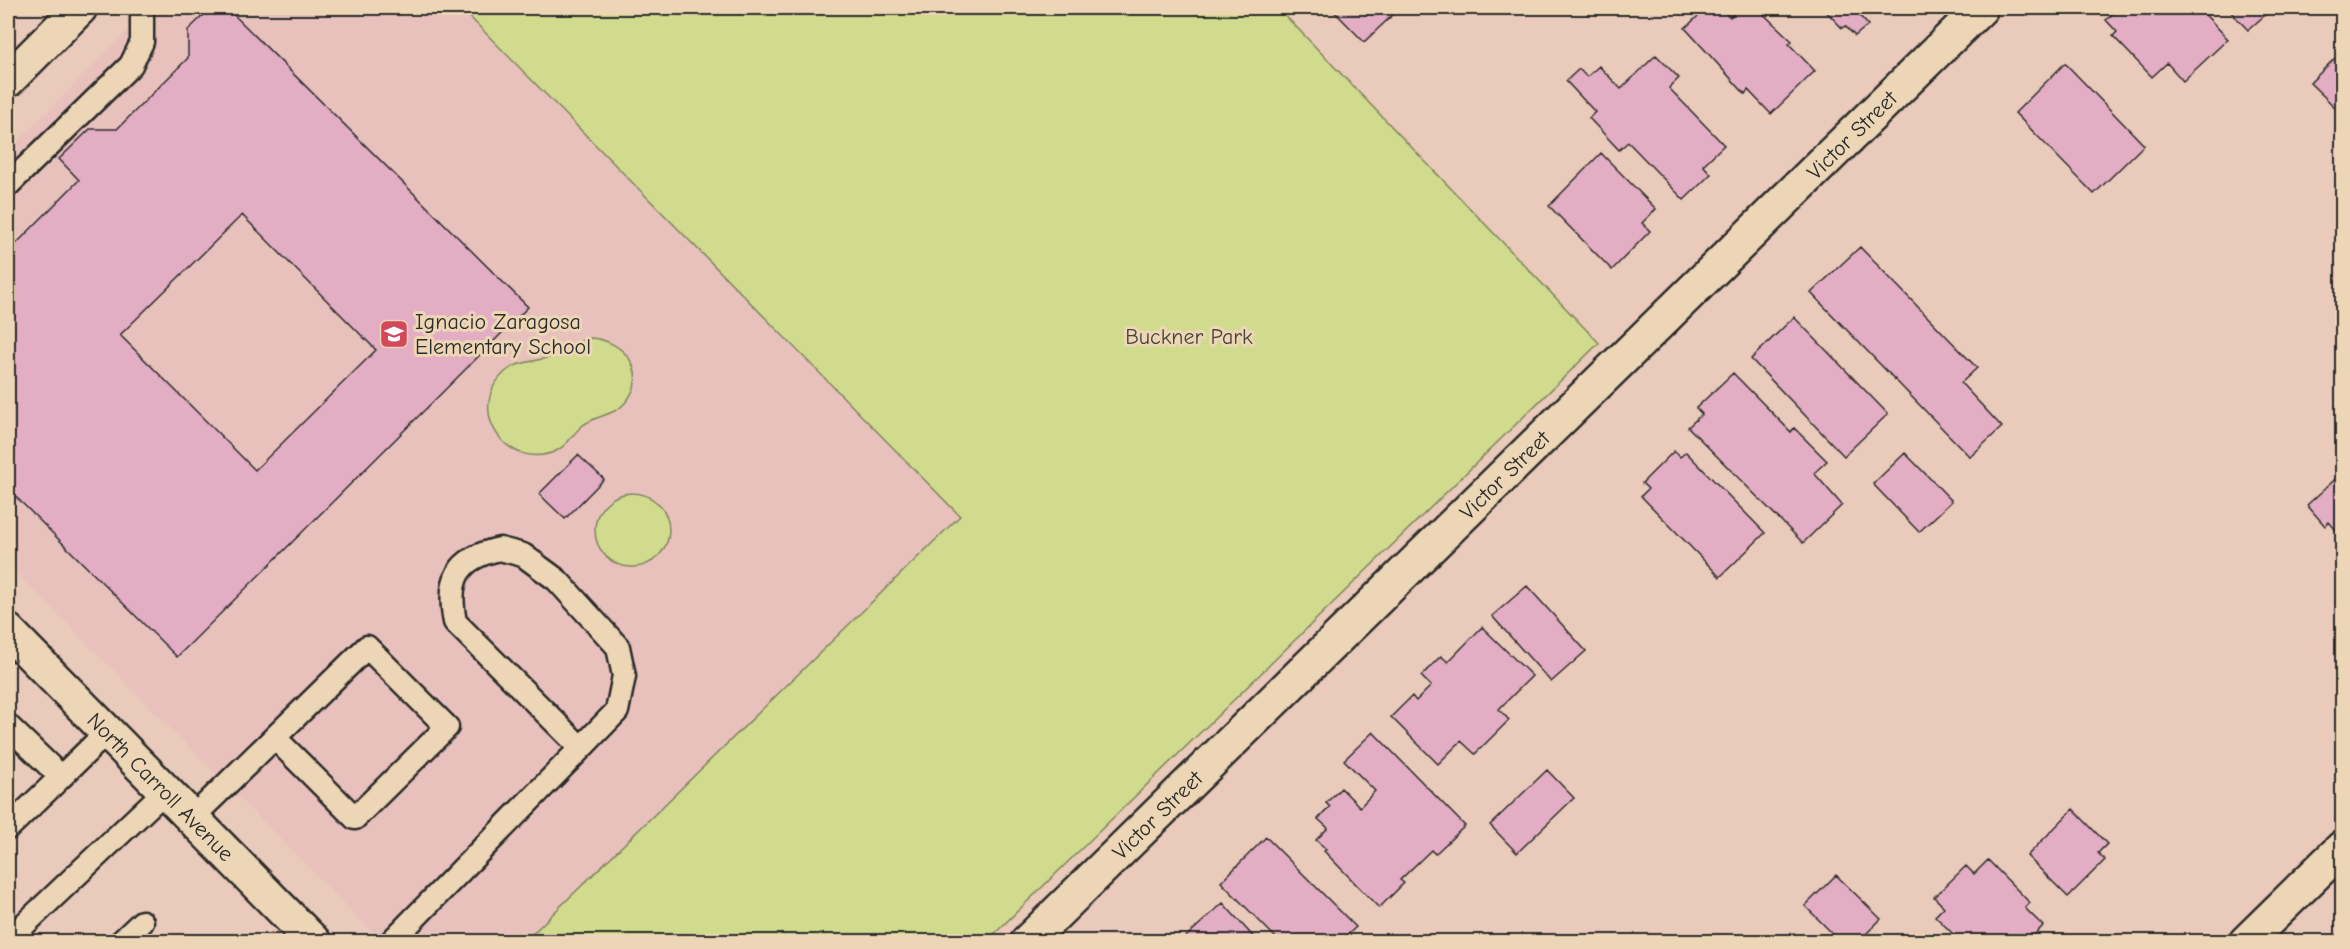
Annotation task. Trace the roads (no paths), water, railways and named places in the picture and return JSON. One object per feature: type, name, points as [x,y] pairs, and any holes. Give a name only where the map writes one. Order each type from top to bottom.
[{"type":"street","points":[[8,80],[80,8]]},
{"type":"street","name":"Victor Street","points":[[1027,942],[1981,8]]},
{"type":"street","name":"North Carroll Avenue","points":[[8,631],[314,942]]},
{"type":"street","points":[[2246,942],[2343,848]]},
{"type":"lane","points":[[8,185],[130,65],[142,42],[142,8]]},
{"type":"lane","points":[[391,942],[581,748],[617,711],[624,676],[618,647],[557,580],[523,555],[500,549],[478,553],[464,563],[452,584],[450,598],[455,622],[581,748]]},
{"type":"lane","points":[[192,818],[367,647],[447,727],[355,818],[275,738]]},
{"type":"lane","points":[[8,726],[61,777]]},
{"type":"lane","points":[[8,828],[108,731]]},
{"type":"lane","points":[[8,940],[165,791]]},
{"type":"lane","points":[[121,942],[142,922]]},
{"type":"place","name":"Ignacio Zaragosa Elementary School","points":[[394,334]]},
{"type":"park label","name":"Buckner Park","points":[[1189,336]]}]
